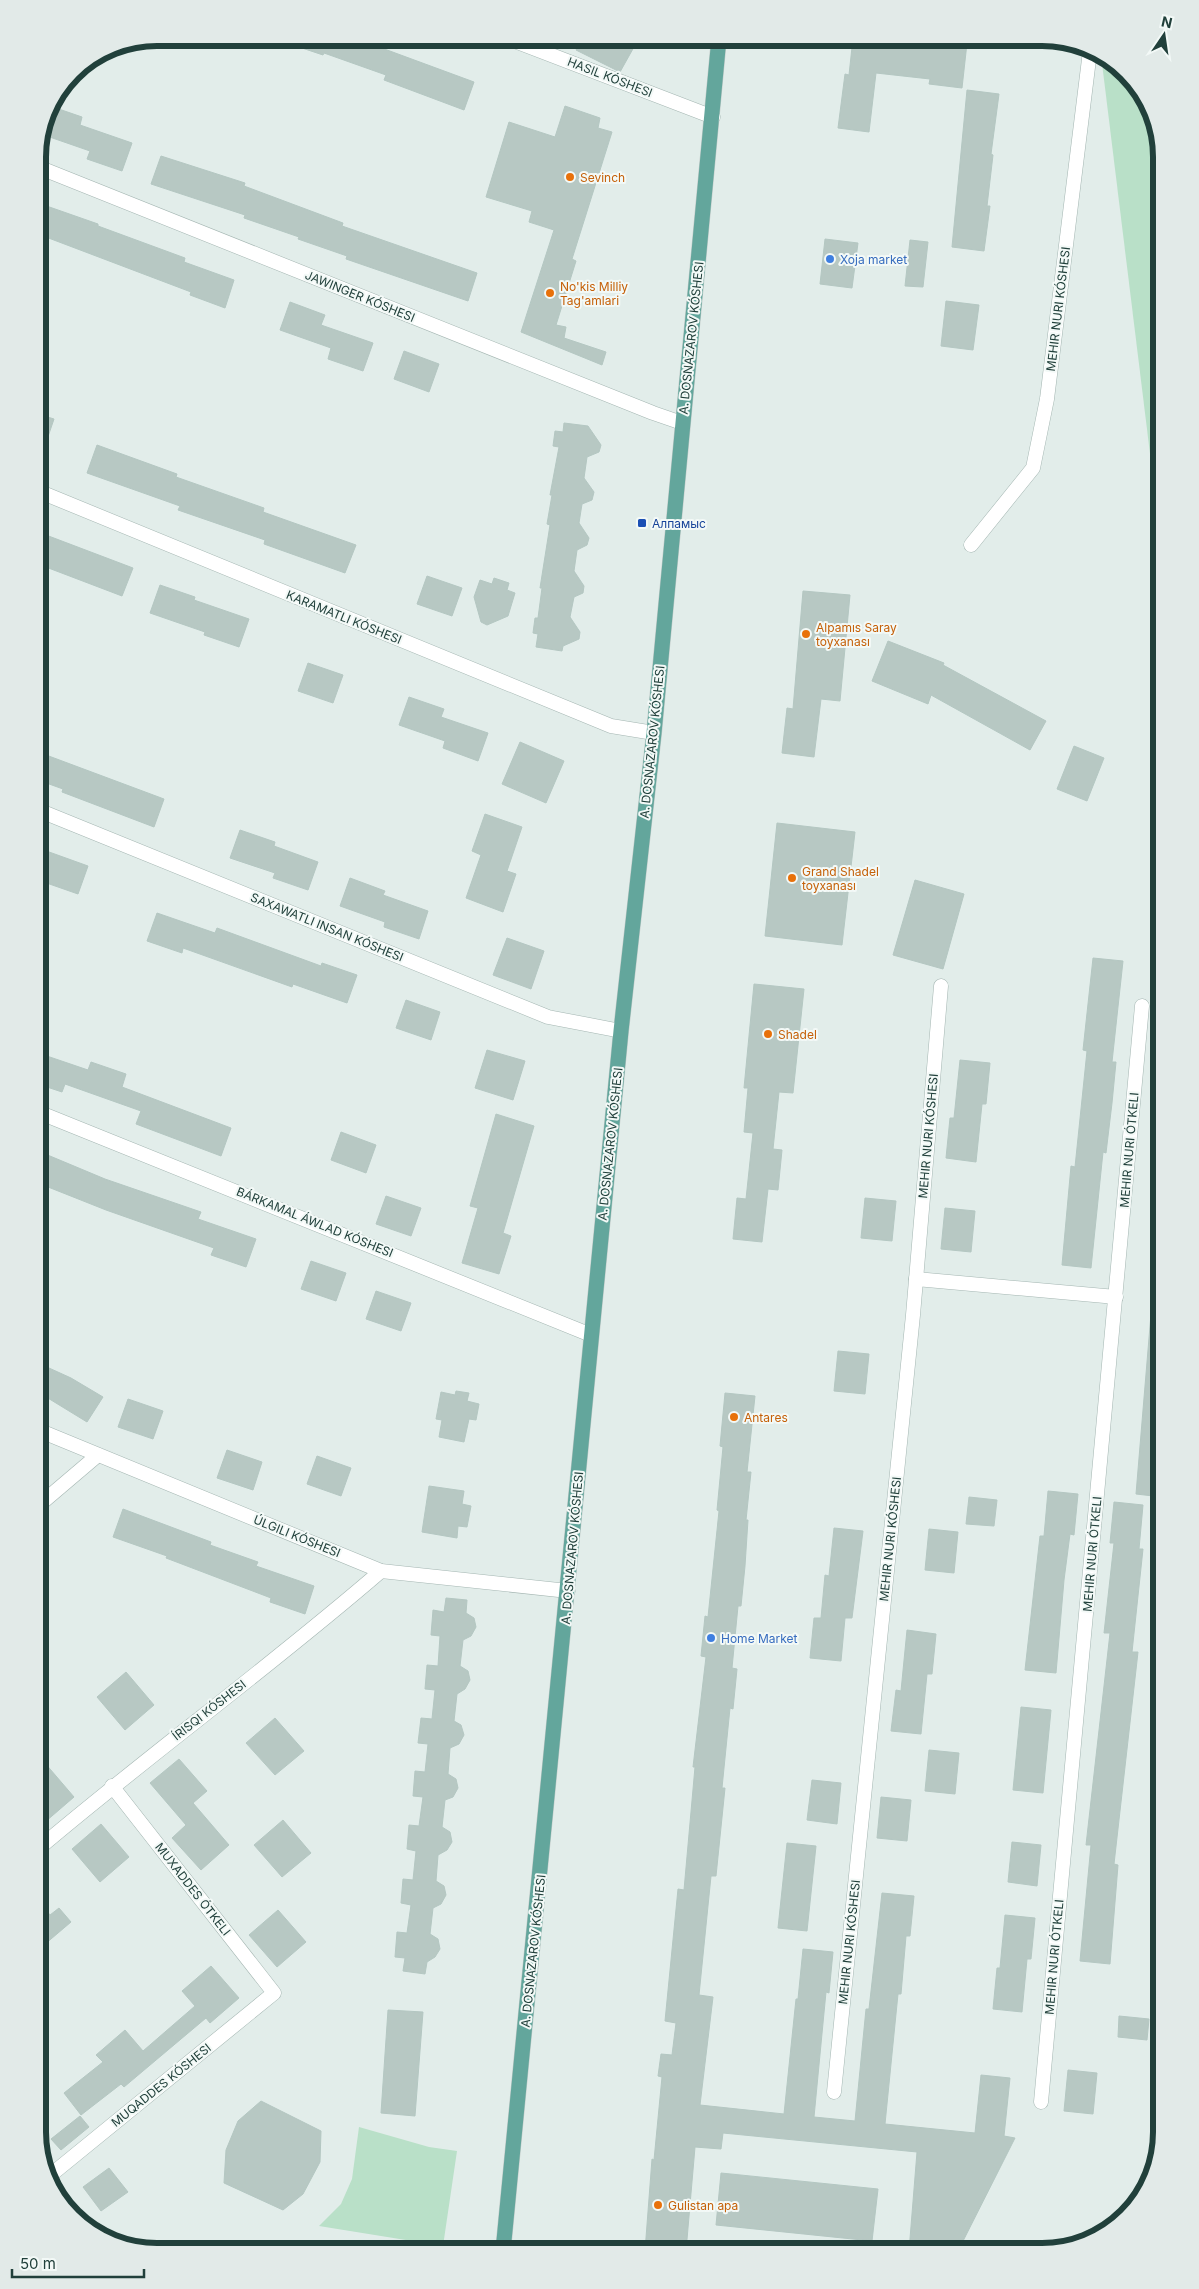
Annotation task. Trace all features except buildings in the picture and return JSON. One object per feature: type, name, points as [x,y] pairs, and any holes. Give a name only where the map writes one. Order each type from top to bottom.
[{"type":"main road","name":"A. DOSNAZAROV KÓSHESI","points":[[504,2243],[621,1031],[654,733],[718,46]]},
{"type":"street","points":[[528,46],[713,117]]},
{"type":"street","points":[[971,545],[1033,468],[1047,399],[1089,57]]},
{"type":"street","points":[[46,170],[653,414],[682,423]]},
{"type":"street","points":[[46,494],[611,726],[654,733]]},
{"type":"street","points":[[46,813],[548,1017],[621,1031]]},
{"type":"street","points":[[834,2092],[916,1279],[941,986]]},
{"type":"street","points":[[1041,2102],[1142,1006]]},
{"type":"street","name":"BÁRKAMAL ÁWLAD KÓSHESI","points":[[46,1115],[592,1335]]},
{"type":"street","points":[[916,1279],[1116,1297]]},
{"type":"street","name":"ÚLGILI KÓSHESI","points":[[46,1433],[381,1571],[568,1591]]},
{"type":"street","points":[[46,1499],[98,1455]]},
{"type":"street","points":[[46,1841],[112,1786],[318,1625],[381,1571]]},
{"type":"street","name":"MUXADDES ÓTKELI","points":[[112,1786],[274,1992]]},
{"type":"street","name":"MUQADDES KÓSHESI","points":[[54,2172],[274,1992]]},
{"type":"green space","points":[[1102,64],[1125,84],[1138,102],[1149,128],[1153,150],[1153,478]]},
{"type":"green space","points":[[359,2127],[429,2147],[457,2151],[443,2243],[424,2243],[319,2226],[341,2204],[352,2179]]},
{"type":"place","name":"Sevinch","points":[[570,177]]},
{"type":"place","name":"Xoja market","points":[[830,259]]},
{"type":"place","name":"No'kis Milliy Tag'amlari","points":[[550,293]]},
{"type":"place","name":"Алпамыс","points":[[642,523]]},
{"type":"place","name":"Alpamıs Saray toyxanası","points":[[806,634]]},
{"type":"place","name":"Grand Shadel toyxanası","points":[[792,878]]},
{"type":"place","name":"Shadel","points":[[768,1034]]},
{"type":"place","name":"Antares","points":[[734,1417]]},
{"type":"place","name":"Home Market","points":[[711,1638]]},
{"type":"place","name":"Gulistan apa","points":[[658,2205]]}]
